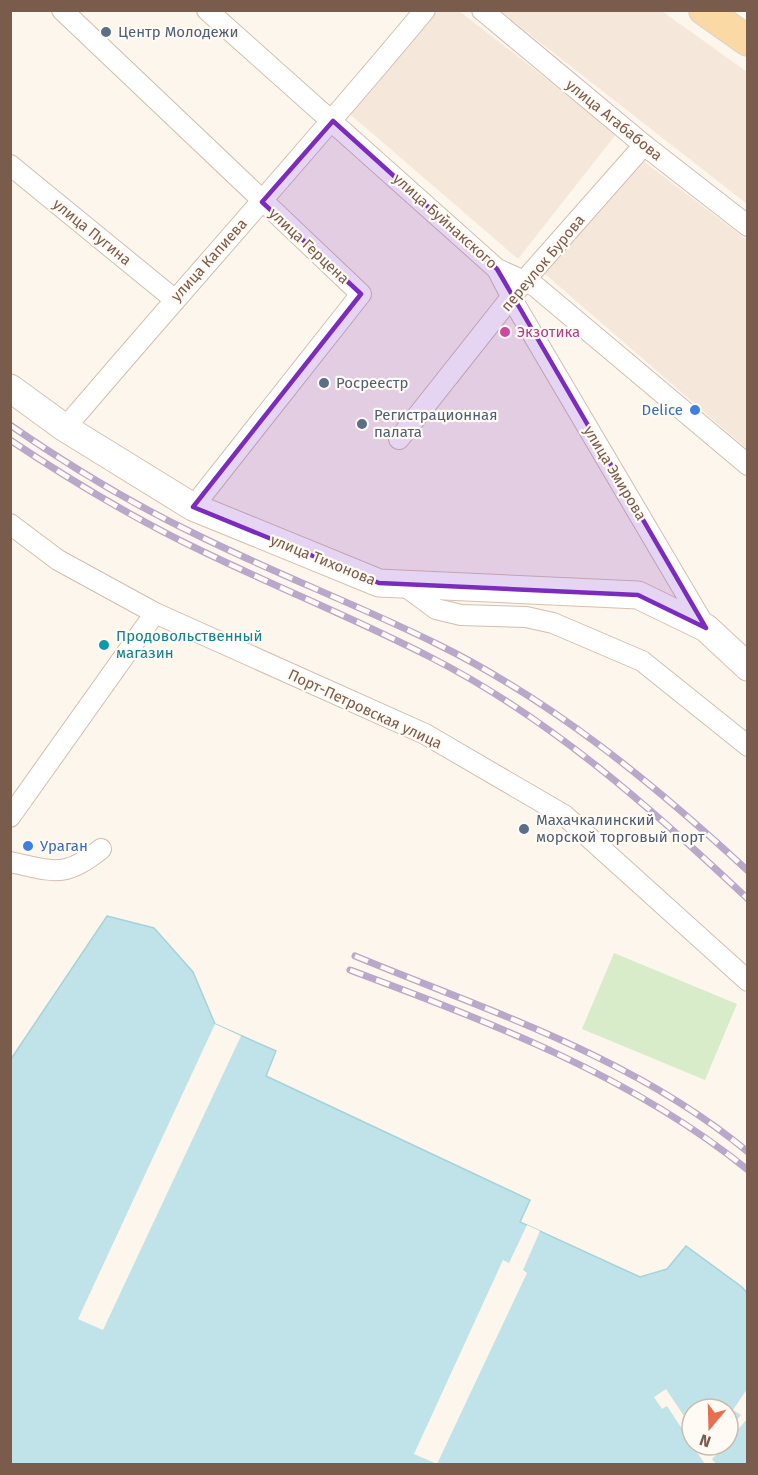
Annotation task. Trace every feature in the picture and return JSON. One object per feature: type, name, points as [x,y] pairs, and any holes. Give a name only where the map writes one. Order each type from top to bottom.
[{"type":"main road","points":[[704,10],[747,41]]},
{"type":"main road","points":[[711,10],[747,36]]},
{"type":"street","name":"улица Герцена","points":[[62,10],[361,294],[194,507]]},
{"type":"street","name":"улица Буйнакского","points":[[207,10],[497,269],[535,286],[747,465]]},
{"type":"street","name":"улица Капиева","points":[[65,428],[174,299],[333,121],[425,10]]},
{"type":"street","name":"улица Агабабова","points":[[483,10],[644,145],[747,226]]},
{"type":"street","name":"переулок Бурова","points":[[399,439],[524,281],[644,145]]},
{"type":"street","name":"улица Пугина","points":[[10,165],[174,299]]},
{"type":"street","name":"улица Эмирова","points":[[497,269],[512,299],[706,628],[745,660]]},
{"type":"street","name":"улица Тихонова","points":[[10,388],[65,428],[194,507],[379,583],[638,595],[706,628]]},
{"type":"street","name":"Порт-Петровская улица","points":[[10,524],[58,560],[154,613],[425,734],[564,815],[747,981]]},
{"type":"street","points":[[402,584],[436,609],[461,615],[526,617],[553,623],[642,661],[747,746]]},
{"type":"street","points":[[10,818],[154,613]]},
{"type":"street","points":[[10,862],[52,871],[70,870],[101,849]]},
{"type":"highlighted area","points":[[333,121],[497,269],[706,628],[638,595],[379,583],[193,507],[361,294],[262,202]]},
{"type":"shaded area","points":[[420,11],[459,11],[617,133],[518,259],[337,103]]},
{"type":"shaded area","points":[[500,11],[662,11],[747,72],[747,204]]},
{"type":"shaded area","points":[[638,157],[747,240],[747,449],[545,274]]},
{"type":"green space","points":[[614,953],[737,1004],[705,1080],[582,1029]]},
{"type":"water","points":[[107,916],[154,928],[193,972],[215,1024],[276,1051],[266,1076],[530,1200],[520,1222],[640,1277],[667,1269],[686,1246],[747,1293],[747,1464],[11,1464],[11,1059]]},
{"type":"pier","points":[[215,1024],[241,1036],[103,1330],[78,1319]]},
{"type":"pier","points":[[527,1225],[540,1231],[523,1270],[527,1273],[437,1464],[414,1454],[503,1260],[509,1263]]},
{"type":"pier","points":[[666,1389],[680,1410],[680,1426],[667,1406],[662,1409],[654,1397]]},
{"type":"pier","points":[[747,1389],[747,1419],[740,1427],[741,1415],[740,1400]]},
{"type":"pier","points":[[700,1457],[714,1457],[712,1459],[716,1464],[705,1464]]},
{"type":"railway","points":[[10,425],[98,482],[166,519],[220,546],[437,644],[521,691],[601,746],[639,776],[748,871]]},
{"type":"railway","points":[[10,440],[82,486],[181,541],[404,644],[476,682],[559,737],[598,767],[748,899]]},
{"type":"railway","points":[[355,956],[559,1039],[609,1063],[657,1089],[704,1119],[748,1152]]},
{"type":"railway","points":[[350,970],[506,1031],[607,1079],[656,1106],[703,1136],[748,1170]]},
{"type":"place","name":"Центр Молодежи","points":[[106,32]]},
{"type":"place","name":"Экзотика","points":[[505,332]]},
{"type":"place","name":"Росреестр","points":[[324,383]]},
{"type":"place","name":"Delice","points":[[695,410]]},
{"type":"place","name":"Регистрационная палата","points":[[362,424]]},
{"type":"place","name":"Продовольственный магазин","points":[[104,645]]},
{"type":"place","name":"Махачкалинский морской торговый порт","points":[[524,829]]},
{"type":"place","name":"Ураган","points":[[28,846]]}]
